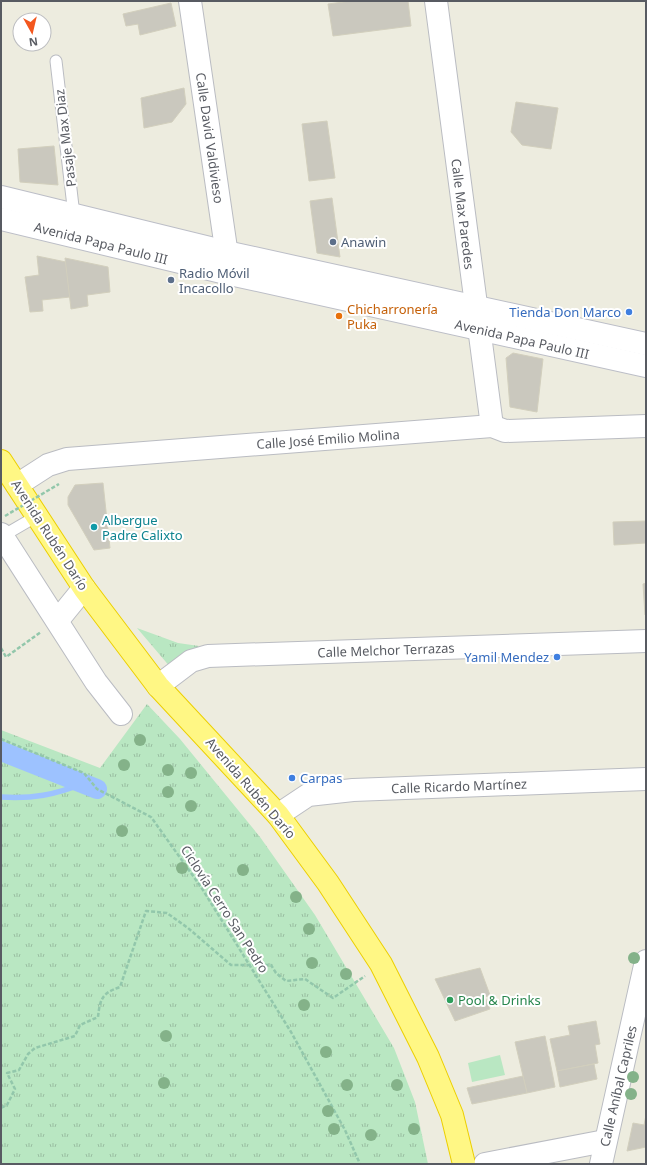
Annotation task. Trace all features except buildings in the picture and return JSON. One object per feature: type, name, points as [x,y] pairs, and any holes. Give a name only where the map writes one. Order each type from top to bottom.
[{"type":"highway","name":"Avenida Rubén Darío","points":[[1,461],[84,588],[158,686],[278,815],[328,883],[381,964],[428,1057],[449,1108],[464,1164]]},
{"type":"street","name":"Calle David Valdivieso","points":[[190,1],[230,274]]},
{"type":"street","name":"Calle Max Paredes","points":[[436,1],[475,307],[492,426]]},
{"type":"street","name":"Avenida Papa Paulo III","points":[[1,197],[226,252],[646,344]]},
{"type":"street","name":"Avenida Papa Paulo III","points":[[1,219],[230,274],[646,366]]},
{"type":"street","name":"Calle José Emilio Molina","points":[[17,485],[48,465],[67,460],[492,426],[505,431],[646,426]]},
{"type":"street","points":[[2,531],[96,682],[121,714]]},
{"type":"street","points":[[58,620],[84,588]]},
{"type":"street","name":"Calle Melchor Terrazas","points":[[158,686],[191,661],[208,656],[646,641]]},
{"type":"street","name":"Calle Ricardo Martínez","points":[[278,815],[308,795],[354,790],[646,779]]},
{"type":"street","name":"Calle Aníbal Capriles","points":[[601,1164],[605,1141],[643,985],[646,961]]},
{"type":"street","points":[[485,1164],[605,1141]]},
{"type":"lane","name":"Pasaje Max Diaz","points":[[56,61],[74,215]]},
{"type":"lane","points":[[2,531],[37,516]]},
{"type":"path","points":[[2,531],[59,484]]},
{"type":"path","points":[[1,648],[6,657],[58,620]]},
{"type":"path","name":"Ciclovía Cerro San Pedro","points":[[1,739],[84,773],[97,789],[150,817],[201,887],[251,966],[295,1039],[345,1130],[360,1164]]},
{"type":"path","points":[[1,1108],[7,1105],[15,1089],[7,1073],[19,1070],[28,1054],[35,1048],[76,1036],[80,1025],[98,1017],[100,1002],[107,992],[120,987],[146,911],[167,913],[188,928],[231,965],[271,965],[276,973],[286,981],[305,979],[333,998],[381,964]]},
{"type":"green space","points":[[137,628],[178,643],[199,646],[171,668]]},
{"type":"green space","points":[[147,704],[180,739],[260,837],[315,915],[394,1048],[415,1102],[428,1164],[1,1164],[1,730],[100,768]]},
{"type":"green space","points":[[500,1055],[505,1075],[472,1082],[468,1063]]},
{"type":"waterway","points":[[1,751],[97,789]]},
{"type":"waterway","points":[[1,797],[33,797],[63,791],[84,783]]},
{"type":"place","name":"Anawin","points":[[333,242]]},
{"type":"place","name":"Radio Móvil Incacollo","points":[[171,280]]},
{"type":"place","name":"Tienda Don Marco","points":[[629,312]]},
{"type":"place","name":"Chicharronería Puka","points":[[339,316]]},
{"type":"place","name":"Albergue Padre Calixto","points":[[94,527]]},
{"type":"place","name":"Yamil Mendez","points":[[557,657]]},
{"type":"place","name":"Carpas","points":[[292,778]]},
{"type":"place","name":"Pool & Drinks","points":[[450,1000]]}]
